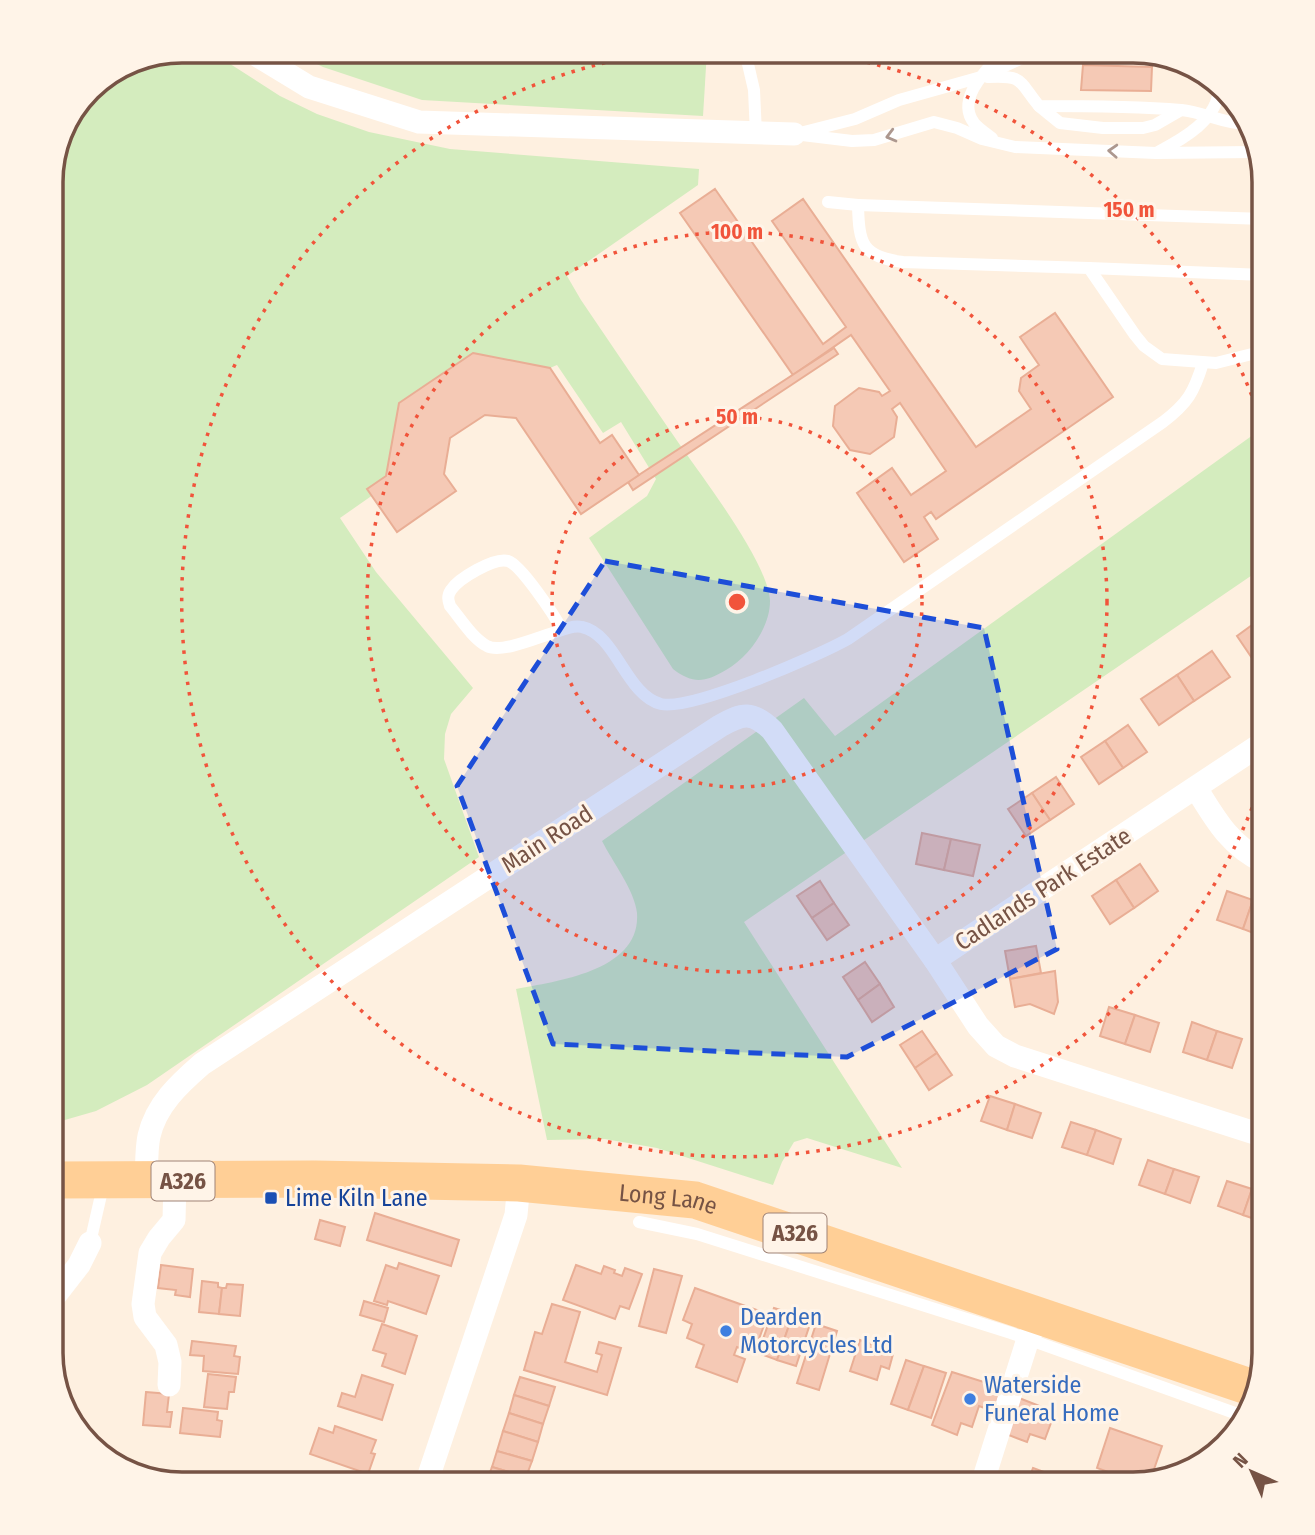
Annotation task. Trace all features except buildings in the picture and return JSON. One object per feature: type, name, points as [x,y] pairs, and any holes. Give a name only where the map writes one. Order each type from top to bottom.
[{"type":"main road","name":"Long Lane","points":[[63,1180],[315,1179],[519,1183],[695,1200],[1034,1327],[1247,1387]]},
{"type":"street","points":[[270,63],[309,87],[419,122],[794,134]]},
{"type":"street","name":"Main Road","points":[[161,1181],[149,1136],[155,1118],[172,1092],[202,1064],[720,726],[743,716],[754,716],[772,730],[935,960]]},
{"type":"street","name":"Cadlands Park Estate","points":[[1252,750],[935,960],[978,1026],[996,1046],[1006,1052],[1252,1132]]},
{"type":"street","points":[[1196,788],[1227,836],[1252,856]]},
{"type":"street","points":[[161,1181],[174,1220],[150,1253],[143,1304],[145,1317],[166,1346],[170,1362],[169,1385]]},
{"type":"street","points":[[430,1472],[516,1215],[519,1183]]},
{"type":"street","points":[[63,1286],[79,1265],[90,1243]]},
{"type":"street","points":[[986,1472],[1034,1327]]},
{"type":"lane","points":[[748,63],[754,90],[756,134]]},
{"type":"lane","points":[[993,63],[971,92],[970,117],[980,130],[1003,144]]},
{"type":"lane","points":[[794,134],[855,120],[899,100],[981,78],[1012,63]]},
{"type":"lane","points":[[981,78],[1015,78],[1023,83],[1039,106],[1060,123],[1076,127],[1154,125],[1181,110]]},
{"type":"lane","points":[[1156,153],[1189,133],[1208,116],[1216,106],[1217,99]]},
{"type":"lane","points":[[1039,106],[1148,107],[1181,110],[1237,123]]},
{"type":"lane","points":[[794,134],[852,141],[874,140],[934,122],[1015,147],[1156,153],[1248,152]]},
{"type":"lane","points":[[828,202],[1252,219]]},
{"type":"lane","points":[[858,205],[862,243],[867,251],[885,260],[1252,275]]},
{"type":"lane","points":[[1089,268],[1135,335],[1153,354],[1162,359],[1203,363],[1252,354]]},
{"type":"lane","points":[[562,630],[524,575],[508,561],[498,560],[487,564],[458,583],[447,599],[450,606],[487,646],[498,649],[580,626],[591,630],[601,638],[650,700],[668,705],[695,701],[802,661],[848,639],[1163,422],[1188,400],[1195,389],[1203,363]]},
{"type":"lane","points":[[90,1243],[104,1181]]},
{"type":"lane","points":[[639,1222],[707,1237],[1034,1327],[1236,1413]]},
{"type":"highlighted area","points":[[605,561],[984,628],[1057,949],[847,1057],[553,1044],[457,786]]},
{"type":"green space","points":[[229,63],[280,96],[317,114],[369,132],[450,149],[699,169],[698,185],[567,276],[747,544],[767,585],[770,601],[762,632],[742,658],[711,677],[693,679],[673,669],[589,538],[647,496],[656,479],[621,422],[603,433],[557,365],[550,368],[473,353],[399,403],[390,483],[340,518],[376,572],[473,688],[451,714],[445,734],[444,759],[479,857],[147,1085],[96,1111],[63,1121],[63,174],[72,136],[83,116],[98,98],[116,83],[136,72],[159,65]]},
{"type":"green space","points":[[315,63],[706,63],[703,116],[422,100]]},
{"type":"green space","points":[[1252,436],[1252,575],[744,922],[902,1168],[807,1138],[794,1142],[773,1185],[657,1148],[605,1139],[547,1140],[516,989],[593,970],[626,948],[635,933],[637,913],[632,895],[602,841],[804,698],[835,736]]},
{"type":"place","name":"Lime Kiln Lane","points":[[271,1198]]},
{"type":"place","name":"Dearden Motorcycles Ltd","points":[[726,1331]]},
{"type":"place","name":"Waterside Funeral Home","points":[[970,1399]]}]
